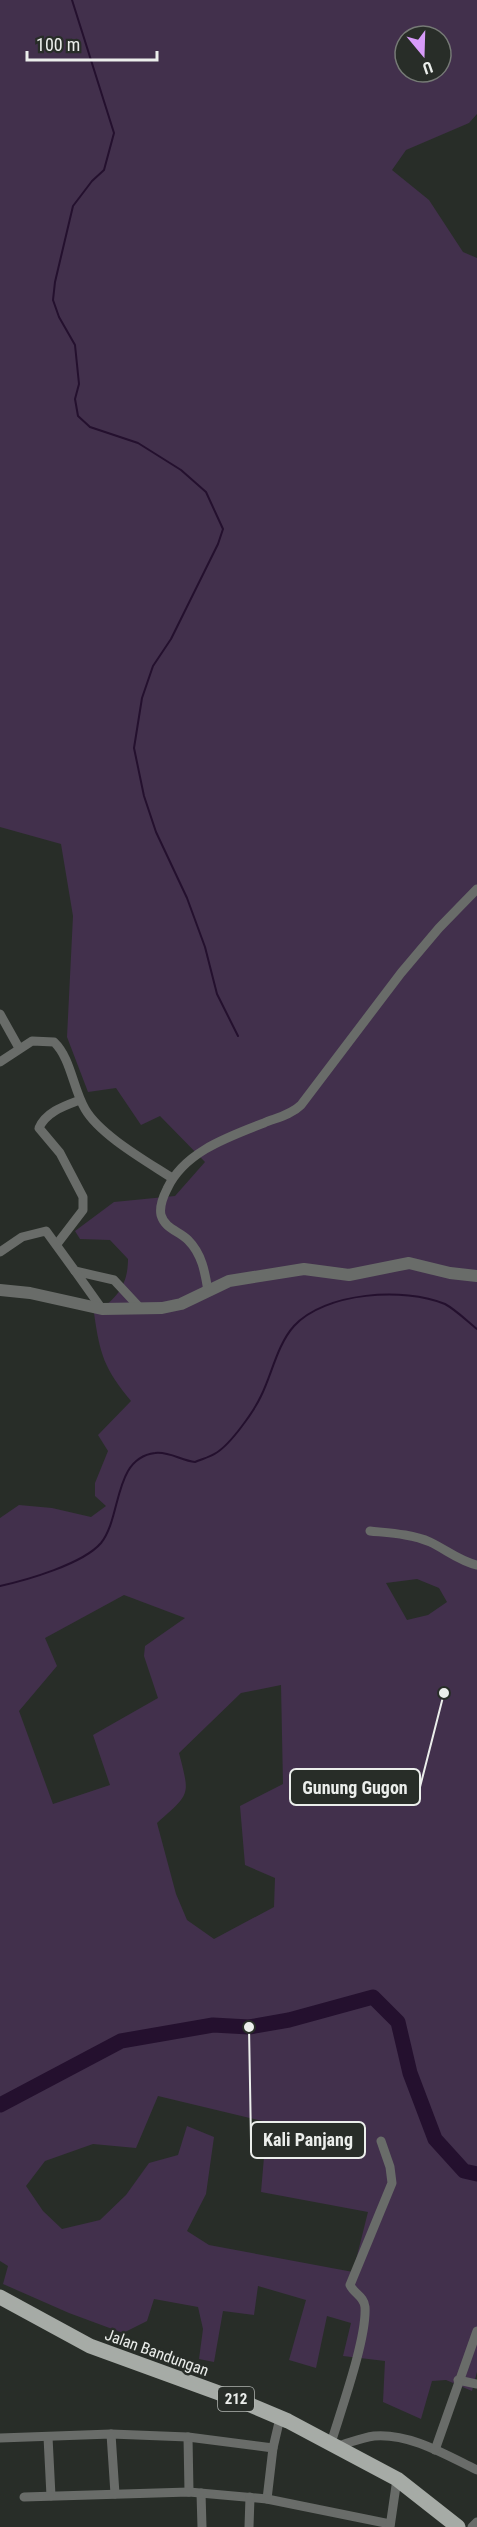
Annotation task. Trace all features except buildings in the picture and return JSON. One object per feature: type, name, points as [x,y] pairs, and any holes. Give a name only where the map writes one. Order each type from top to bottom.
[{"type":"main road","name":"Jalan Bandungan","points":[[0,2297],[90,2346],[241,2401],[334,2444],[397,2479],[458,2527]]},
{"type":"street","points":[[208,1291],[204,1267],[198,1253],[188,1240],[169,1228],[160,1212],[172,1178],[185,1163],[225,1139],[291,1113],[301,1105],[401,972],[477,889]]},
{"type":"street","points":[[0,1014],[19,1048]]},
{"type":"street","points":[[0,1062],[19,1048],[38,1040],[54,1042],[61,1050],[80,1100],[97,1124],[172,1178]]},
{"type":"street","points":[[57,1244],[83,1210],[83,1197],[60,1153],[39,1128],[42,1120],[49,1115],[80,1100]]},
{"type":"street","points":[[0,1252],[22,1237],[45,1231],[57,1244],[102,1309]]},
{"type":"street","points":[[0,1290],[30,1293],[102,1309],[141,1309],[181,1304],[235,1280],[284,1271],[304,1269],[349,1275],[409,1263],[461,1275],[477,1275]]},
{"type":"street","points":[[75,1271],[114,1280],[141,1309]]},
{"type":"street","points":[[370,1531],[408,1536],[431,1542],[447,1553],[477,1565]]},
{"type":"street","points":[[381,2141],[390,2167],[392,2183],[350,2285],[363,2298],[365,2307],[363,2328],[334,2444],[376,2436],[397,2437],[435,2450],[477,2470]]},
{"type":"street","points":[[435,2450],[458,2380],[474,2347],[477,2331]]},
{"type":"street","points":[[458,2380],[477,2384]]},
{"type":"street","points":[[267,2499],[273,2448],[280,2418]]},
{"type":"street","points":[[0,2438],[111,2434],[188,2438],[273,2448]]},
{"type":"street","points":[[111,2434],[115,2494]]},
{"type":"street","points":[[48,2437],[51,2496]]},
{"type":"street","points":[[188,2438],[189,2492]]},
{"type":"street","points":[[24,2497],[189,2492],[267,2499],[390,2525],[397,2479]]},
{"type":"street","points":[[201,2493],[202,2527]]},
{"type":"street","points":[[249,2527],[250,2497]]},
{"type":"street","points":[[472,2527],[477,2522]]},
{"type":"shaded area","points":[[0,0],[477,0],[477,114],[469,123],[406,150],[392,170],[429,200],[463,252],[477,258],[477,2372],[472,2391],[446,2380],[432,2381],[421,2419],[383,2402],[385,2361],[343,2356],[351,2323],[327,2316],[316,2368],[289,2360],[306,2300],[258,2286],[254,2315],[223,2311],[214,2362],[199,2359],[203,2329],[198,2307],[154,2299],[147,2321],[123,2333],[69,2313],[3,2284],[8,2266],[0,2261],[0,1518],[19,1505],[52,1508],[91,1517],[106,1506],[95,1496],[95,1483],[108,1451],[98,1435],[131,1401],[109,1370],[101,1351],[94,1313],[109,1303],[123,1285],[128,1259],[110,1240],[80,1239],[75,1231],[114,1202],[175,1196],[205,1162],[160,1116],[141,1125],[116,1088],[88,1092],[67,1037],[73,916],[61,844],[0,827]],"holes":[[[417,1579],[439,1588],[447,1602],[428,1615],[407,1620],[386,1583]],[[124,1595],[185,1618],[145,1646],[144,1656],[158,1698],[93,1735],[110,1785],[53,1804],[19,1711],[57,1666],[45,1638]],[[281,1685],[283,1784],[240,1806],[245,1865],[275,1878],[274,1907],[214,1939],[187,1920],[176,1894],[157,1823],[182,1799],[185,1793],[185,1778],[179,1753],[241,1693]],[[158,2096],[267,2122],[261,2192],[368,2212],[353,2272],[209,2245],[187,2231],[206,2194],[214,2137],[187,2126],[178,2155],[149,2163],[126,2195],[100,2220],[62,2229],[43,2211],[26,2186],[45,2161],[93,2144],[136,2148]]]},
{"type":"waterway","points":[[72,0],[114,133],[104,170],[92,181],[73,206],[53,300],[59,317],[75,345],[79,384],[75,399],[78,416],[90,427],[138,443],[181,470],[206,492],[223,529],[218,544],[171,639],[153,666],[142,698],[134,748],[144,796],[156,832],[187,898],[205,947],[217,994],[238,1036]]},
{"type":"waterway","points":[[0,1586],[39,1575],[93,1551],[108,1532],[125,1477],[141,1457],[160,1453],[195,1462],[222,1449],[242,1427],[258,1402],[288,1334],[308,1315],[325,1306],[345,1300],[366,1296],[408,1295],[445,1304],[477,1329]]},
{"type":"waterway","points":[[0,2105],[121,2041],[213,2025],[249,2027],[289,2020],[373,1997],[398,2022],[410,2073],[435,2139],[464,2171],[477,2174]]},
{"type":"place","name":"Gunung Gugon","points":[[444,1693]]},
{"type":"place","name":"Kali Panjang","points":[[249,2027]]}]
